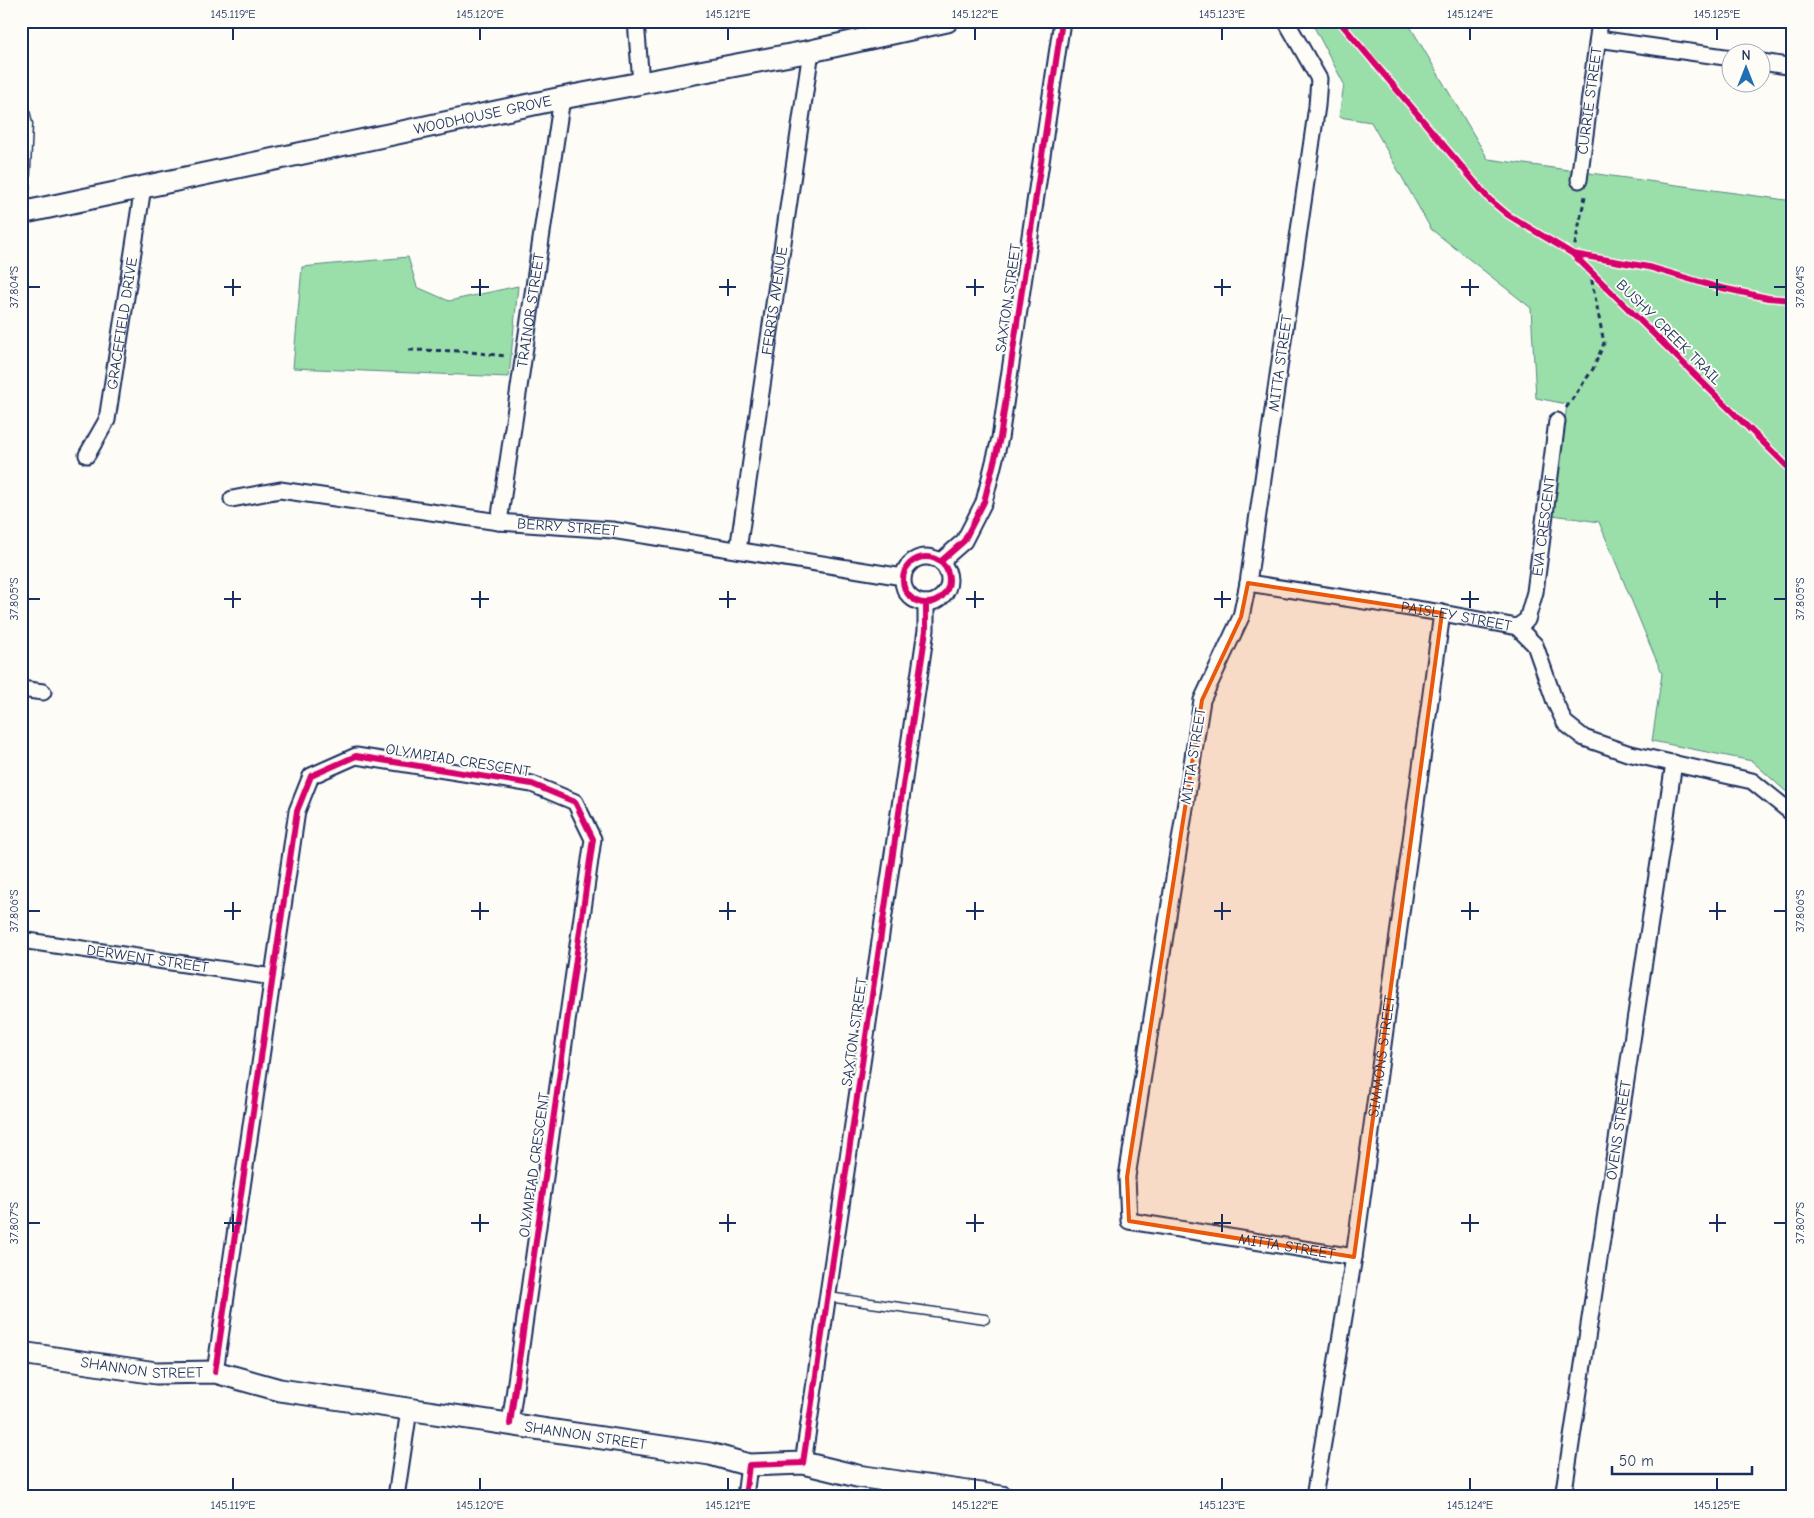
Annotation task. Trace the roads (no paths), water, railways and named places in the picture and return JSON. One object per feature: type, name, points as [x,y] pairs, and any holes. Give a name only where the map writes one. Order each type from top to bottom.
[{"type":"street","points":[[636,21],[641,83]]},
{"type":"street","name":"WOODHOUSE GROVE","points":[[22,213],[562,98],[812,51],[884,28],[947,21]]},
{"type":"street","name":"SAXTON STREET","points":[[940,562],[964,541],[984,502],[1000,438],[1062,21]]},
{"type":"street","name":"MITTA STREET","points":[[1286,21],[1319,79],[1248,583],[1241,617],[1202,700],[1127,1177],[1129,1221],[1354,1257]]},
{"type":"street","name":"CURRIE STREET","points":[[1579,180],[1600,21]]},
{"type":"street","points":[[1598,39],[1722,57]]},
{"type":"street","name":"FERRIS AVENUE","points":[[738,550],[812,51]]},
{"type":"street","points":[[1772,64],[1793,67]]},
{"type":"street","name":"TRAINOR STREET","points":[[499,522],[562,98]]},
{"type":"street","name":"GRACEFIELD DRIVE","points":[[87,455],[107,420],[143,187]]},
{"type":"street","name":"EVA CRESCENT","points":[[1517,627],[1527,620],[1536,592],[1557,421]]},
{"type":"street","name":"BERRY STREET","points":[[232,499],[280,490],[499,522],[612,530],[903,577]]},
{"type":"street","points":[[926,557],[940,562],[946,568],[949,583],[944,594],[937,600],[926,603],[916,601],[908,594],[904,586],[903,577],[908,565],[920,558],[926,557]]},
{"type":"street","name":"PAISLEY STREET","points":[[1248,583],[1442,613],[1517,627],[1535,644],[1554,702],[1565,723],[1584,738],[1627,753],[1752,780],[1793,814]]},
{"type":"street","name":"SAXTON STREET","points":[[803,1464],[926,630],[926,603]]},
{"type":"street","name":"SIMMONS STREET","points":[[1314,1497],[1354,1257],[1442,613]]},
{"type":"street","points":[[21,689],[43,692]]},
{"type":"street","name":"OLYMPIAD CRESCENT","points":[[215,1372],[297,811],[311,776],[356,756],[532,784],[575,802],[592,840],[510,1424]]},
{"type":"street","name":"OVENS STREET","points":[[1564,1497],[1674,763]]},
{"type":"street","name":"DERWENT STREET","points":[[21,940],[273,977]]},
{"type":"street","name":"SHANNON STREET","points":[[21,1353],[156,1373],[215,1372],[280,1390],[710,1454],[749,1465],[803,1464],[857,1476],[1002,1497]]},
{"type":"street","points":[[396,1497],[409,1410]]},
{"type":"street","points":[[745,1497],[749,1465]]},
{"type":"lane","points":[[21,94],[28,124],[22,213]]},
{"type":"lane","points":[[828,1297],[985,1319]]}]
